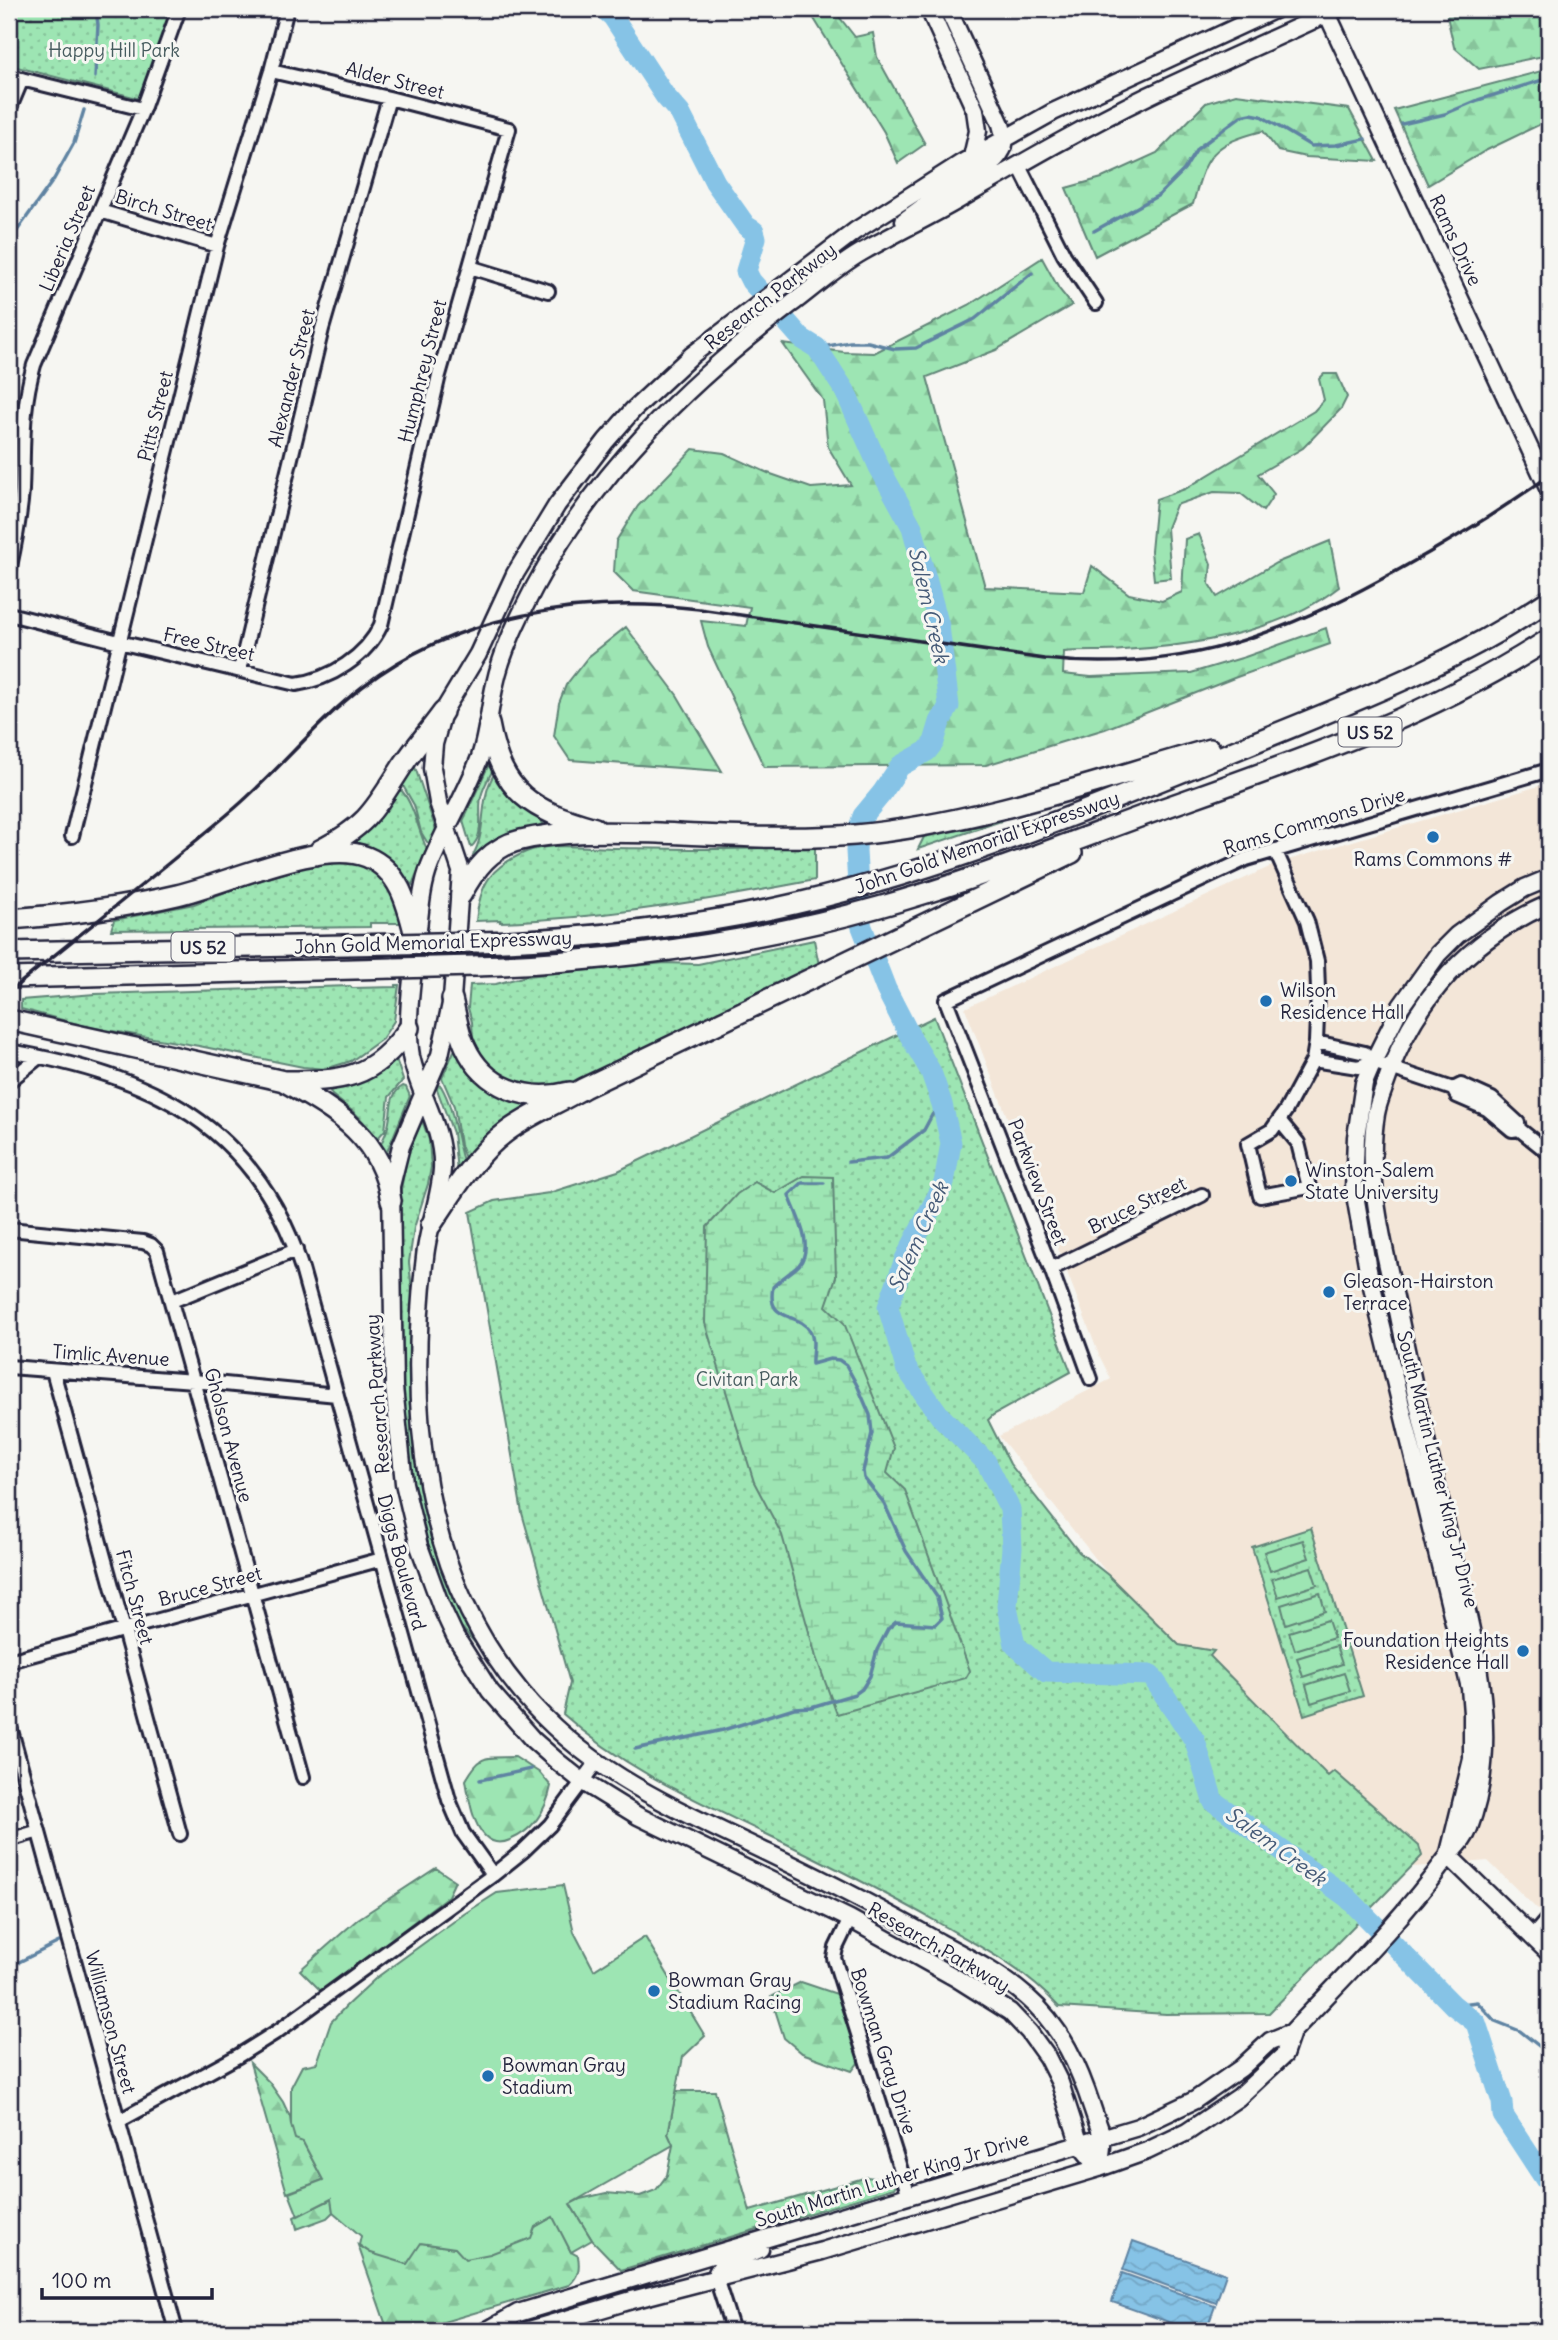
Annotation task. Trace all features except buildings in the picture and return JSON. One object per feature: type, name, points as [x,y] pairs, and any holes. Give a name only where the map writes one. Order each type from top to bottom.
[{"type":"highway","name":"John Gold Memorial Expressway","points":[[9,952],[559,939],[637,932],[715,920],[821,898],[908,873],[1168,778],[1360,701],[1435,667],[1503,630],[1549,600]]},
{"type":"highway","name":"John Gold Memorial Expressway","points":[[9,978],[561,962],[719,944],[821,922],[908,898],[1181,802],[1410,715],[1488,677],[1549,639]]},
{"type":"highway","points":[[310,855],[349,834],[370,816],[443,712]]},
{"type":"highway","points":[[489,724],[494,748],[503,769],[528,800],[550,814],[610,832]]},
{"type":"highway","points":[[461,895],[481,864],[495,852],[514,842],[535,837],[610,832],[824,836],[854,835],[919,826],[987,812],[1298,724]]},
{"type":"highway","points":[[430,1225],[471,1168],[496,1141],[516,1125],[584,1088],[1004,884],[1181,802]]},
{"type":"highway","points":[[9,919],[77,914],[156,900],[212,886],[310,855],[354,852],[385,867],[404,895],[416,940]]},
{"type":"highway","points":[[452,999],[466,1049],[477,1066],[492,1081],[511,1091],[531,1096],[554,1095],[584,1088]]},
{"type":"highway","points":[[9,1020],[284,1082],[329,1081],[361,1072],[389,1053],[409,1028]]},
{"type":"highway","points":[[284,1082],[337,1112],[361,1135],[382,1168],[391,1200]]},
{"type":"main road","points":[[929,9],[975,110],[978,138],[972,157]]},
{"type":"main road","points":[[860,253],[934,199],[994,160],[1004,146],[1005,138],[996,112],[948,9]]},
{"type":"main road","name":"Research Parkway","points":[[1099,2168],[1080,2145],[1054,2069],[1020,2022],[981,1992],[850,1919],[638,1816],[583,1782],[533,1740],[490,1691],[456,1636],[429,1577],[411,1514],[399,1452],[394,1387],[391,1200],[396,1159],[440,1055],[452,999],[461,895],[458,859],[435,790],[432,768],[434,744],[443,712],[478,654],[515,574],[572,483],[633,410],[682,364],[801,271],[889,208],[972,157],[1054,112],[1276,9]]},
{"type":"main road","name":"Research Parkway","points":[[1099,2168],[1102,2138],[1074,2059],[1057,2030],[1024,1994],[915,1928],[806,1871],[649,1796],[596,1763],[549,1723],[503,1668],[466,1606],[441,1539],[427,1479],[417,1387],[424,1261],[440,1185],[442,1152],[438,1133],[411,1059],[409,1028],[416,940],[427,872],[478,760],[489,724],[498,672],[519,619],[535,585],[576,518],[650,426],[741,343],[860,253],[905,231],[1149,96],[1330,10]]},
{"type":"main road","name":"Rams Drive","points":[[1330,10],[1549,489]]},
{"type":"main road","name":"South Martin Luther King Jr Drive","points":[[1449,1856],[1472,1759],[1472,1713],[1464,1656],[1368,1270],[1354,1189],[1356,1137],[1364,1083],[1373,1062],[1401,1006],[1438,954],[1457,935],[1501,903],[1525,888],[1549,878]]},
{"type":"main road","name":"South Martin Luther King Jr Drive","points":[[526,2331],[632,2300],[822,2251],[1099,2168],[1168,2142],[1223,2109],[1254,2084],[1284,2054],[1292,2032],[1410,1905],[1468,1832],[1479,1790],[1483,1707],[1464,1597],[1409,1374],[1375,1196],[1373,1149],[1376,1111],[1401,1043],[1423,1004],[1455,967],[1497,932],[1549,904]]},
{"type":"main road","points":[[1449,1856],[1549,1953]]},
{"type":"main road","name":"South Martin Luther King Jr Drive","points":[[486,2331],[518,2313],[1080,2145],[1158,2119],[1195,2100],[1226,2079],[1270,2040],[1292,2032]]},
{"type":"main road","points":[[716,2278],[715,2273],[720,2266],[805,2227]]},
{"type":"street","name":"Liberia Street","points":[[9,571],[22,489],[26,394],[34,365],[143,109],[179,9]]},
{"type":"street","name":"Pitts Street","points":[[72,836],[217,246],[271,71],[287,9]]},
{"type":"street","name":"Alder Street","points":[[271,71],[389,98],[509,130]]},
{"type":"street","points":[[9,110],[15,78],[143,109]]},
{"type":"street","name":"Alexander Street","points":[[240,670],[322,329],[389,98]]},
{"type":"street","name":"Humphrey Street","points":[[381,625],[439,375],[509,130]]},
{"type":"street","points":[[1019,166],[1064,255],[1096,303]]},
{"type":"street","name":"Birch Street","points":[[100,211],[217,246]]},
{"type":"street","points":[[470,267],[548,291]]},
{"type":"street","name":"Free Street","points":[[9,614],[281,682],[306,682],[335,671],[353,660],[375,639],[381,625]]},
{"type":"street","name":"Rams Commons Drive","points":[[946,1000],[1215,872],[1275,850],[1549,770]]},
{"type":"street","points":[[1275,850],[1307,921],[1317,961],[1316,1042],[1313,1060],[1279,1120],[1272,1130],[1248,1144],[1260,1196],[1309,1187],[1298,1143],[1279,1120]]},
{"type":"street","name":"Parkview Street","points":[[946,1000],[1091,1379]]},
{"type":"street","points":[[1316,1042],[1365,1053],[1373,1062],[1453,1089],[1461,1086],[1492,1099],[1501,1113],[1518,1123],[1519,1129],[1549,1153]]},
{"type":"street","name":"Diggs Boulevard","points":[[9,1051],[89,1069],[141,1087],[175,1104],[206,1125],[234,1150],[259,1179],[277,1207],[296,1250],[449,1800],[463,1833],[493,1875]]},
{"type":"street","points":[[9,1081],[39,1057]]},
{"type":"street","points":[[1313,1060],[1358,1067],[1373,1062]]},
{"type":"street","name":"Bruce Street","points":[[1051,1269],[1202,1195]]},
{"type":"street","name":"Gholson Avenue","points":[[9,1229],[143,1242],[151,1245],[161,1258],[303,1777]]},
{"type":"street","points":[[172,1301],[296,1250]]},
{"type":"street","name":"Timlic Avenue","points":[[9,1367],[337,1395]]},
{"type":"street","name":"Fitch Street","points":[[53,1371],[180,1835]]},
{"type":"street","name":"Bruce Street","points":[[9,1661],[382,1559]]},
{"type":"street","name":"Williamson Street","points":[[9,1723],[176,2331]]},
{"type":"street","points":[[118,2121],[238,2056],[278,2031],[493,1875],[523,1852],[550,1825],[596,1763]]},
{"type":"street","points":[[9,1840],[39,1831]]},
{"type":"street","points":[[1532,1937],[1549,1917]]},
{"type":"street","name":"Bowman Gray Drive","points":[[850,1919],[834,1958],[909,2196]]},
{"type":"street","points":[[716,2278],[733,2331]]},
{"type":"shaded area","name":"Winston-Salem State University","points":[[1549,783],[1549,1921],[1488,1861],[1402,1868],[1140,1615],[999,1436],[1111,1379],[1099,1355],[965,1008],[1278,863]]},
{"type":"green space","name":"Happy Hill Park","points":[[9,9],[171,9],[141,99],[9,65]]},
{"type":"green space","points":[[808,9],[833,9],[855,37],[873,33],[877,57],[925,144],[898,163],[884,132]]},
{"type":"green space","points":[[1549,13],[1549,55],[1479,69],[1454,47],[1447,16],[1545,16]]},
{"type":"green space","points":[[1549,69],[1549,120],[1485,151],[1428,185],[1394,110]]},
{"type":"green space","points":[[1236,94],[1349,109],[1377,161],[1306,157],[1278,151],[1263,131],[1246,136],[1222,147],[1207,162],[1193,204],[1095,256],[1066,188],[1102,178],[1157,153],[1206,103]]},
{"type":"green space","points":[[1042,258],[1059,289],[1072,305],[996,350],[927,377],[985,587],[1084,592],[1092,566],[1129,594],[1162,601],[1182,592],[1185,539],[1199,534],[1211,564],[1209,584],[1217,597],[1276,563],[1330,541],[1339,587],[1291,615],[1236,634],[1179,645],[1116,651],[1064,652],[1063,674],[1091,677],[1191,673],[1326,628],[1330,644],[1234,678],[1105,729],[986,765],[764,767],[708,647],[701,621],[746,626],[750,607],[633,591],[614,572],[616,541],[638,506],[693,449],[724,453],[768,473],[811,488],[851,485],[828,447],[823,400],[783,344],[874,353],[969,305]]},
{"type":"green space","points":[[1324,374],[1337,374],[1347,397],[1341,409],[1303,448],[1258,474],[1274,494],[1263,511],[1240,493],[1214,492],[1176,505],[1167,528],[1171,578],[1154,580],[1151,551],[1156,499],[1185,489],[1314,411],[1324,400],[1319,379]]},
{"type":"green space","points":[[626,627],[677,695],[722,771],[570,760],[554,736],[559,703],[566,685],[588,657]]},
{"type":"green space","points":[[414,764],[436,830],[431,843],[427,842],[421,832],[414,805],[402,784]]},
{"type":"green space","points":[[489,764],[493,770],[482,793],[480,831],[471,847],[463,821]]},
{"type":"green space","points":[[493,776],[544,824],[508,835],[474,857],[486,796]]},
{"type":"green space","points":[[397,791],[402,791],[410,804],[427,849],[412,885],[393,864],[351,844],[376,822]]},
{"type":"green space","points":[[1001,821],[918,849],[926,833],[960,830]]},
{"type":"green space","points":[[815,844],[815,880],[619,912],[540,920],[476,921],[480,897],[489,878],[504,864],[535,849],[570,846],[741,849]]},
{"type":"green space","points":[[356,859],[387,880],[403,921],[401,923],[370,923],[370,927],[111,930],[114,920],[194,904],[323,861]]},
{"type":"green space","points":[[814,940],[819,965],[563,1087],[534,1090],[493,1073],[473,1040],[468,1008],[470,985],[496,984],[526,976],[665,963],[698,964]]},
{"type":"green space","points":[[399,985],[394,1021],[382,1039],[351,1061],[325,1069],[89,1027],[21,1009],[21,1000],[95,994]]},
{"type":"green space","name":"Civitan Park","points":[[934,1017],[1071,1372],[988,1420],[1010,1464],[1079,1552],[1108,1575],[1179,1645],[1214,1651],[1210,1656],[1328,1776],[1334,1771],[1419,1846],[1422,1856],[1269,2013],[1166,2014],[1059,2007],[1032,1981],[986,1950],[871,1886],[656,1779],[608,1750],[563,1714],[570,1683],[522,1513],[470,1212],[494,1201],[549,1193],[618,1171]]},
{"type":"green space","points":[[458,1050],[542,1103],[466,1161],[460,1145],[454,1106],[442,1078],[454,1051]]},
{"type":"green space","points":[[396,1059],[403,1080],[389,1097],[385,1130],[378,1138],[330,1091],[369,1078]]},
{"type":"green space","points":[[438,1085],[441,1086],[450,1106],[465,1167],[457,1171],[453,1133],[437,1089]]},
{"type":"green space","points":[[403,1086],[410,1096],[387,1152],[381,1144],[388,1128],[393,1097]]},
{"type":"green space","points":[[422,1120],[429,1140],[431,1167],[414,1228],[409,1262],[414,1310],[415,1435],[480,1642],[476,1644],[456,1621],[427,1546],[412,1486],[402,1393],[400,1194],[408,1153]]},
{"type":"green space","points":[[804,1176],[833,1177],[836,1277],[826,1306],[844,1323],[894,1448],[887,1473],[905,1490],[970,1671],[966,1678],[837,1714],[816,1657],[782,1535],[754,1482],[705,1323],[707,1227],[737,1194],[755,1182],[775,1193]]},
{"type":"green space","points":[[1311,1528],[1363,1696],[1304,1715],[1252,1547]]},
{"type":"green space","points":[[1303,1540],[1309,1558],[1270,1571],[1264,1552]]},
{"type":"green space","points":[[1311,1567],[1317,1585],[1278,1597],[1272,1579]]},
{"type":"green space","points":[[1320,1593],[1325,1611],[1286,1624],[1281,1605]]},
{"type":"green space","points":[[1328,1620],[1334,1638],[1295,1650],[1289,1632]]},
{"type":"green space","points":[[1336,1646],[1342,1664],[1303,1677],[1297,1658]]},
{"type":"green space","points":[[1344,1673],[1350,1691],[1311,1703],[1306,1685]]},
{"type":"green space","points":[[515,1757],[540,1773],[551,1786],[549,1795],[538,1819],[526,1831],[507,1841],[494,1842],[485,1836],[477,1824],[466,1780],[480,1761]]},
{"type":"green space","points":[[436,1868],[455,1881],[448,1896],[322,1992],[300,1970],[358,1919]]},
{"type":"green space","name":"Bowman Gray Stadium","points":[[563,1885],[574,1932],[594,1970],[645,1937],[705,2036],[683,2057],[668,2134],[673,2145],[570,2204],[592,2240],[571,2252],[553,2217],[535,2227],[531,2238],[490,2254],[465,2259],[455,2248],[421,2243],[407,2264],[371,2253],[359,2245],[361,2236],[333,2212],[331,2199],[298,2216],[289,2193],[323,2180],[303,2142],[295,2139],[291,2125],[291,2087],[302,2066],[317,2063],[331,2022],[376,1978],[497,1893]]},
{"type":"green space","points":[[801,1982],[837,1994],[857,2053],[858,2063],[852,2071],[802,2053],[784,2038],[771,1997]]},
{"type":"green space","points":[[250,2063],[269,2082],[283,2102],[291,2125],[323,2180],[287,2193]]},
{"type":"green space","points":[[676,2091],[715,2091],[750,2211],[867,2177],[898,2181],[894,2188],[621,2270],[592,2240],[570,2204],[606,2193],[640,2196],[656,2190],[667,2175],[673,2145],[668,2134]]},
{"type":"green space","points":[[332,2199],[333,2212],[327,2218],[297,2229],[294,2217]]},
{"type":"green space","points":[[554,2216],[571,2252],[578,2256],[578,2272],[569,2285],[413,2331],[388,2331],[358,2245],[371,2253],[421,2243],[455,2248],[535,2227]]},
{"type":"water","points":[[1133,2241],[1226,2274],[1216,2303],[1123,2270]]},
{"type":"water","points":[[1122,2273],[1215,2306],[1206,2331],[1194,2331],[1112,2302]]},
{"type":"waterway","points":[[95,77],[98,25],[96,9]]},
{"type":"waterway","name":"Salem Creek","points":[[604,9],[613,17],[665,96],[680,113],[715,182],[746,226],[754,231],[756,238],[746,271],[751,281],[801,338],[817,348],[845,391],[879,467],[912,527],[939,626],[949,706],[940,722],[934,742],[927,751],[900,766],[863,816],[857,833],[862,927],[886,989],[931,1072],[951,1143],[944,1183],[905,1259],[888,1307],[906,1368],[940,1416],[986,1462],[1010,1509],[1012,1548],[1007,1606],[1015,1645],[1046,1672],[1151,1675],[1195,1741],[1213,1801],[1347,1897],[1453,2005],[1476,2023],[1502,2102],[1503,2115],[1549,2185]]},
{"type":"waterway","points":[[1402,124],[1445,114],[1478,100],[1549,78]]},
{"type":"waterway","points":[[9,242],[54,179],[74,143],[84,110]]},
{"type":"waterway","points":[[1094,231],[1159,195],[1184,170],[1197,149],[1241,116],[1261,116],[1311,146],[1336,145],[1365,139]]},
{"type":"waterway","points":[[817,348],[850,342],[868,342],[895,349],[916,348],[975,319],[1032,273]]},
{"type":"waterway","points":[[848,1162],[887,1158],[924,1130],[942,1104]]},
{"type":"waterway","points":[[635,1749],[723,1730],[794,1708],[811,1707],[855,1694],[862,1689],[870,1676],[877,1650],[888,1629],[896,1622],[935,1625],[942,1618],[937,1597],[906,1551],[884,1503],[864,1478],[863,1471],[872,1433],[870,1415],[858,1387],[846,1365],[839,1360],[830,1359],[812,1364],[813,1343],[810,1331],[774,1306],[773,1287],[799,1265],[805,1249],[803,1230],[789,1195],[802,1183],[824,1183]]},
{"type":"waterway","points":[[480,1780],[531,1769]]},
{"type":"waterway","points":[[9,1967],[59,1942]]},
{"type":"waterway","points":[[1453,2005],[1477,2002],[1495,2021],[1520,2031],[1549,2054]]},
{"type":"waterway","points":[[1539,2331],[1549,2311]]},
{"type":"railway","points":[[9,992],[235,808],[362,687],[399,662],[438,642],[480,627],[523,615],[567,608],[655,605],[1044,659],[1141,661],[1186,655],[1272,630],[1357,592],[1457,536],[1549,476]]},
{"type":"place","name":"Rams Commons #","points":[[1433,837]]},
{"type":"place","name":"Wilson Residence Hall","points":[[1266,1001]]},
{"type":"place","name":"Winston-Salem State University","points":[[1291,1181]]},
{"type":"place","name":"Gleason-Hairston Terrace","points":[[1329,1292]]},
{"type":"place","name":"Foundation Heights Residence Hall","points":[[1523,1651]]},
{"type":"place","name":"Bowman Gray Stadium Racing","points":[[654,1991]]},
{"type":"place","name":"Bowman Gray Stadium","points":[[488,2076]]}]
